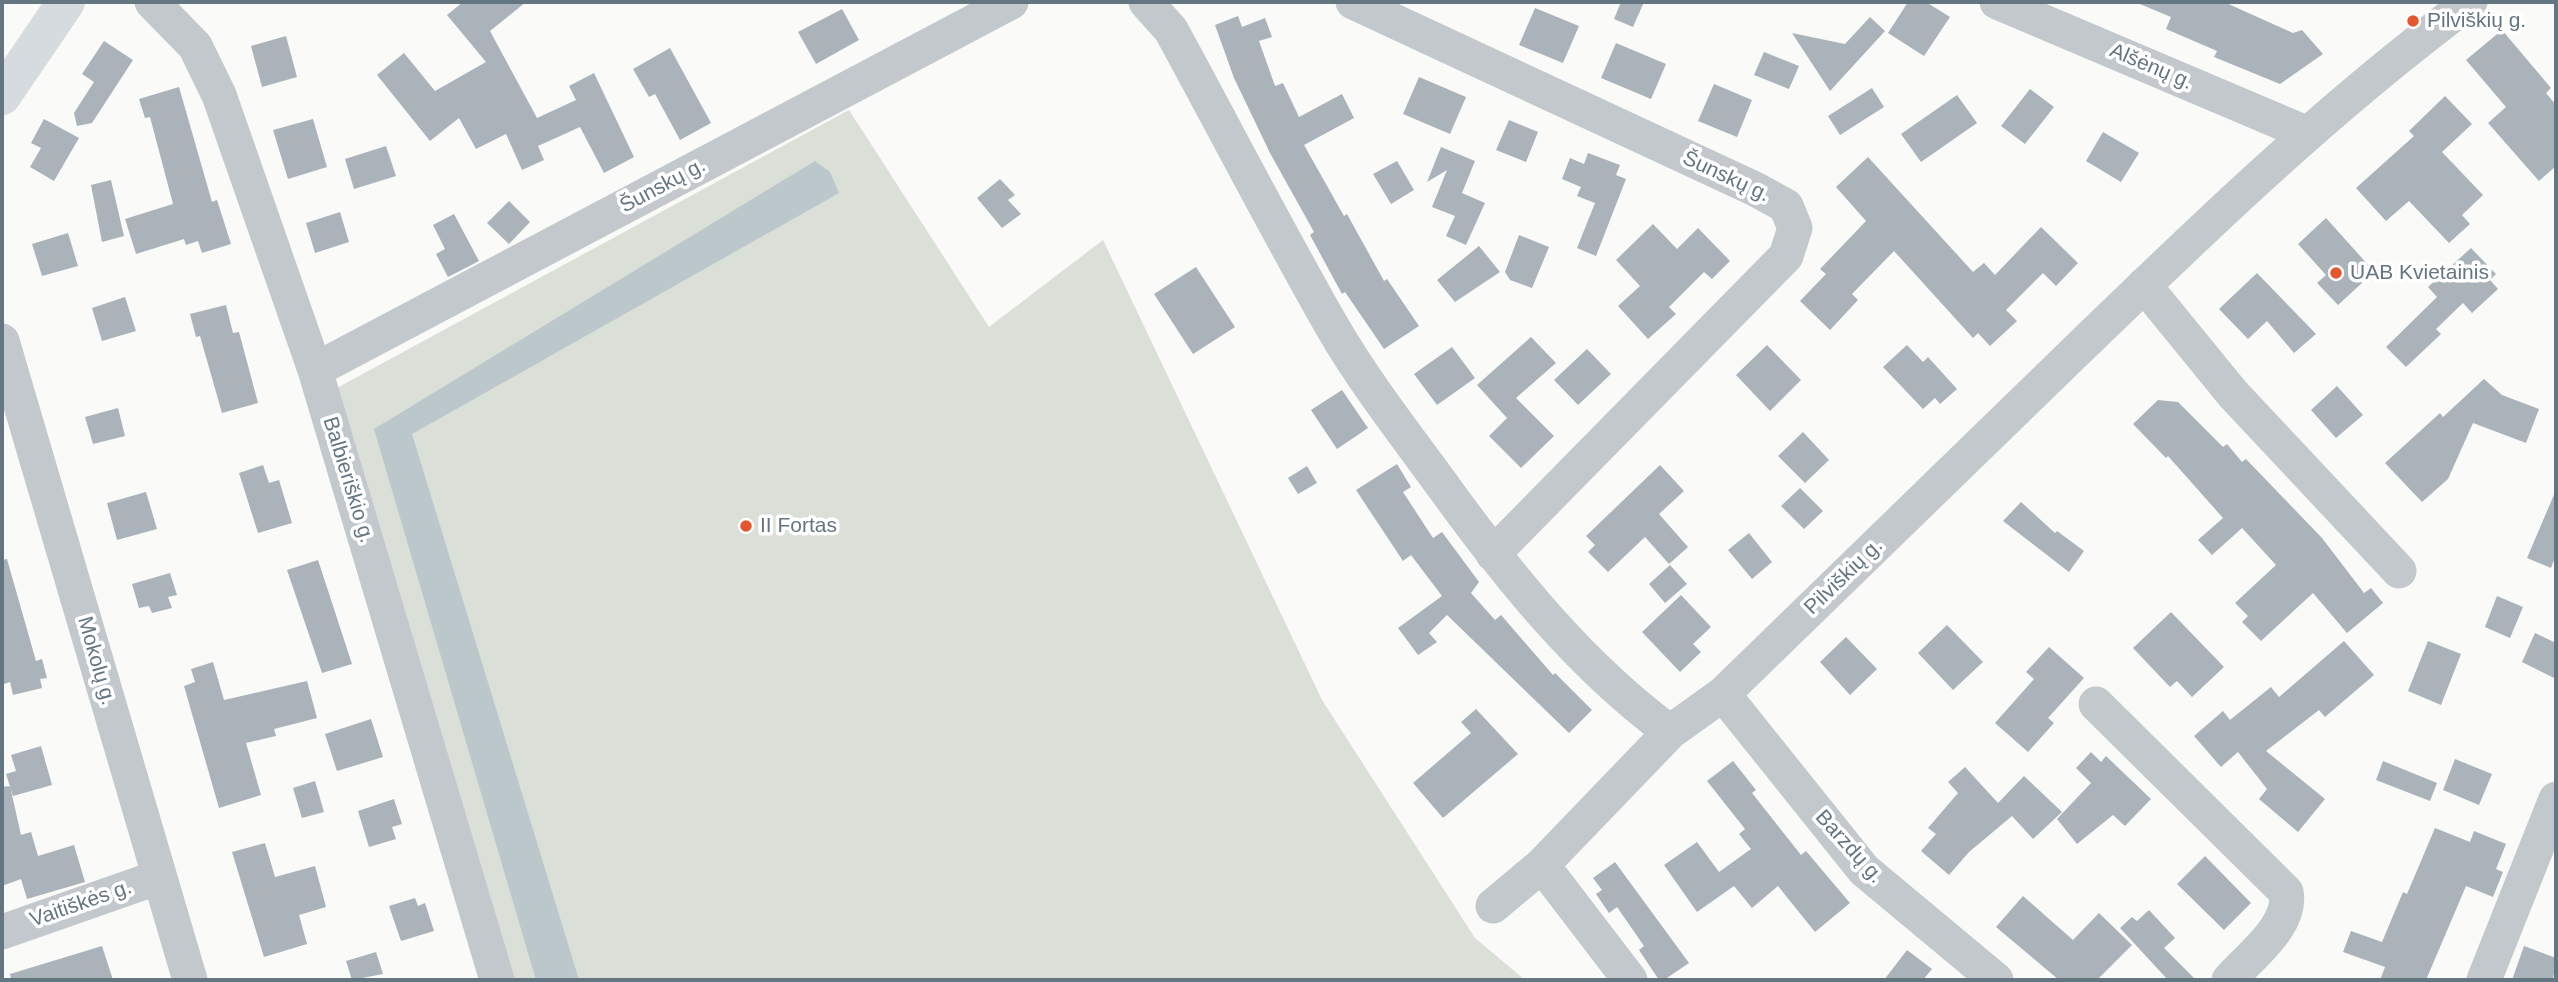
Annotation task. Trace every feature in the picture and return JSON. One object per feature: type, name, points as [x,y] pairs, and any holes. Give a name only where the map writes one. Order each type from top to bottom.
[{"type":"main road","points":[[2,96],[66,2]]},
{"type":"street","name":"Balbieriškio g.","points":[[152,2],[195,46],[219,95],[315,370],[497,980]]},
{"type":"street","name":"Šunskų g.","points":[[315,370],[1011,2]]},
{"type":"street","points":[[1146,2],[1171,30],[1334,330],[1493,554],[1621,695],[1670,732]]},
{"type":"street","name":"Šunskų g.","points":[[1353,2],[1755,189],[1786,206],[1795,228],[1786,256],[1493,554]]},
{"type":"street","name":"Alšėnų g.","points":[[1997,2],[2306,133]]},
{"type":"street","name":"Pilviškių g.","points":[[1493,906],[1542,866],[1670,732],[1723,694],[2144,285],[2306,133],[2407,48],[2470,2]]},
{"type":"street","points":[[2144,285],[2233,394],[2399,571]]},
{"type":"street","name":"Mokolų g.","points":[[2,341],[190,980]]},
{"type":"street","name":"Barzdų g.","points":[[1723,694],[1864,870],[1996,980]]},
{"type":"street","points":[[2096,704],[2286,892],[2289,906],[2281,922],[2229,980]]},
{"type":"street","points":[[2484,980],[2556,799]]},
{"type":"street","points":[[1542,866],[1630,980]]},
{"type":"street","name":"Vaitiškės g.","points":[[2,932],[159,877]]},
{"type":"shaded area","name":"II Fortas","points":[[849,110],[989,327],[1103,240],[1322,700],[1475,938],[1525,980],[511,980],[335,389]]},
{"type":"shaded area","points":[[815,161],[830,172],[839,193],[412,434],[579,980],[536,980],[374,429]]},
{"type":"building","points":[[463,2],[526,2],[490,31],[537,118],[576,100],[569,86],[594,73],[634,157],[604,173],[580,127],[538,146],[544,160],[522,170],[506,134],[476,149],[459,118],[430,141],[377,75],[404,53],[435,91],[486,62],[447,15]]},
{"type":"building","points":[[1621,2],[1644,2],[1633,27],[1614,19]]},
{"type":"building","points":[[1908,2],[1926,2],[1950,17],[1924,56],[1888,33]]},
{"type":"building","points":[[2135,2],[2224,2],[2293,33],[2302,30],[2323,54],[2280,84],[2214,57],[2217,51],[2166,29],[2171,17]]},
{"type":"building","points":[[1535,8],[1579,26],[1563,63],[1519,45]]},
{"type":"building","points":[[842,9],[859,40],[816,64],[798,32]]},
{"type":"building","points":[[1238,16],[1242,27],[1265,18],[1272,37],[1259,41],[1275,86],[1283,83],[1299,117],[1342,94],[1354,118],[1304,145],[1384,281],[1387,279],[1419,326],[1384,349],[1345,292],[1342,294],[1310,235],[1314,232],[1270,153],[1234,78],[1215,25]]},
{"type":"building","points":[[1870,17],[1885,31],[1830,91],[1792,33],[1845,44]]},
{"type":"building","points":[[2502,30],[2551,88],[2546,93],[2556,105],[2556,166],[2539,181],[2488,123],[2506,107],[2466,60]]},
{"type":"building","points":[[286,36],[297,77],[262,87],[251,46]]},
{"type":"building","points":[[104,41],[133,60],[92,123],[77,126],[74,113],[94,82],[82,74]]},
{"type":"building","points":[[1616,43],[1666,64],[1651,99],[1601,78]]},
{"type":"building","points":[[670,48],[711,123],[680,140],[655,94],[649,97],[633,69]]},
{"type":"building","points":[[1764,52],[1799,66],[1789,89],[1754,75]]},
{"type":"building","points":[[1419,77],[1466,97],[1450,134],[1403,114]]},
{"type":"building","points":[[1714,84],[1752,100],[1737,137],[1698,121]]},
{"type":"building","points":[[179,87],[212,202],[217,200],[231,244],[202,253],[198,241],[186,245],[184,239],[136,254],[125,219],[173,204],[150,117],[145,118],[139,99]]},
{"type":"building","points":[[1872,88],[1884,107],[1840,135],[1828,116]]},
{"type":"building","points":[[2030,89],[2054,107],[2025,144],[2001,126]]},
{"type":"building","points":[[1957,95],[1977,123],[1921,162],[1901,134]]},
{"type":"building","points":[[2445,96],[2472,124],[2442,152],[2483,195],[2462,215],[2470,224],[2449,243],[2409,201],[2386,221],[2356,188],[2414,136],[2409,131]]},
{"type":"building","points":[[44,119],[79,138],[54,181],[30,167],[41,148],[31,143]]},
{"type":"building","points":[[313,119],[327,167],[288,179],[273,130]]},
{"type":"building","points":[[1509,120],[1538,132],[1526,162],[1496,150]]},
{"type":"building","points":[[2103,132],[2139,153],[2121,182],[2086,161]]},
{"type":"building","points":[[386,146],[396,176],[354,189],[345,159]]},
{"type":"building","points":[[1441,147],[1475,161],[1462,193],[1485,203],[1466,245],[1446,236],[1455,216],[1432,207],[1447,170],[1427,182]]},
{"type":"building","points":[[1588,153],[1620,165],[1616,175],[1626,179],[1596,256],[1577,248],[1595,203],[1577,196],[1581,187],[1562,179],[1570,158],[1584,164]]},
{"type":"building","points":[[1868,157],[1973,272],[1984,263],[1995,275],[2041,227],[2078,263],[2056,286],[2043,273],[2006,310],[2017,321],[1990,346],[1978,333],[1973,338],[1894,251],[1852,294],[1858,300],[1830,330],[1800,301],[1826,274],[1820,269],[1866,221],[1836,187]]},
{"type":"building","points":[[1397,161],[1414,190],[1391,204],[1373,174]]},
{"type":"building","points":[[1000,179],[1015,195],[1008,200],[1021,214],[1002,228],[977,198]]},
{"type":"building","points":[[111,180],[124,236],[102,242],[91,185]]},
{"type":"building","points":[[509,201],[530,222],[509,244],[487,223]]},
{"type":"building","points":[[340,212],[349,242],[315,253],[306,223]]},
{"type":"building","points":[[454,214],[479,261],[448,277],[436,254],[445,249],[433,225]]},
{"type":"building","points":[[2326,218],[2370,267],[2357,278],[2362,283],[2338,305],[2317,283],[2326,275],[2298,244]]},
{"type":"building","points":[[1653,224],[1677,249],[1698,228],[1730,261],[1712,279],[1704,272],[1669,307],[1676,314],[1648,339],[1618,306],[1640,286],[1616,260]]},
{"type":"building","points":[[68,233],[78,266],[42,276],[32,244]]},
{"type":"building","points":[[1519,235],[1549,247],[1532,288],[1510,280],[1505,272]]},
{"type":"building","points":[[1479,246],[1500,272],[1455,302],[1437,280]]},
{"type":"building","points":[[2471,248],[2496,274],[2490,280],[2498,289],[2472,313],[2463,303],[2436,329],[2441,334],[2406,367],[2386,347],[2437,297],[2428,287]]},
{"type":"building","points":[[1196,267],[1235,327],[1193,354],[1154,294]]},
{"type":"building","points":[[2257,273],[2316,334],[2294,353],[2267,321],[2248,339],[2219,309]]},
{"type":"building","points":[[125,297],[136,331],[102,341],[92,308]]},
{"type":"building","points":[[226,305],[233,333],[239,332],[258,403],[222,413],[200,336],[196,337],[190,314]]},
{"type":"building","points":[[1531,337],[1556,363],[1516,398],[1554,436],[1521,468],[1489,436],[1507,418],[1477,385]]},
{"type":"building","points":[[1767,345],[1801,380],[1770,411],[1736,375]]},
{"type":"building","points":[[1907,345],[1923,362],[1928,357],[1957,389],[1940,404],[1935,398],[1923,409],[1883,367]]},
{"type":"building","points":[[1452,347],[1475,378],[1437,405],[1414,374]]},
{"type":"building","points":[[1587,349],[1611,374],[1578,405],[1554,380]]},
{"type":"building","points":[[2484,379],[2502,395],[2539,409],[2526,443],[2473,423],[2448,479],[2422,502],[2385,463],[2440,413],[2443,417]]},
{"type":"building","points":[[2337,386],[2363,415],[2336,438],[2311,410]]},
{"type":"building","points":[[1342,390],[1368,428],[1337,449],[1311,410]]},
{"type":"building","points":[[2158,400],[2178,402],[2223,447],[2227,444],[2242,462],[2246,459],[2322,538],[2364,593],[2371,588],[2383,603],[2347,633],[2313,593],[2261,641],[2242,622],[2248,616],[2235,603],[2276,565],[2242,528],[2212,555],[2198,540],[2223,518],[2168,456],[2166,458],[2133,424]]},
{"type":"building","points":[[118,408],[125,436],[93,444],[85,417]]},
{"type":"building","points":[[1803,432],[1829,460],[1805,483],[1778,456]]},
{"type":"building","points":[[1397,464],[1411,487],[1403,492],[1433,538],[1442,532],[1479,582],[1471,593],[1495,620],[1501,615],[1553,675],[1555,673],[1592,710],[1569,733],[1447,615],[1429,633],[1437,642],[1418,655],[1398,628],[1442,596],[1411,555],[1403,561],[1356,490]]},
{"type":"building","points":[[263,465],[269,483],[279,480],[292,523],[258,533],[239,473]]},
{"type":"building","points":[[1660,465],[1684,491],[1659,514],[1688,547],[1669,564],[1645,537],[1608,572],[1588,552],[1595,545],[1586,536]]},
{"type":"building","points":[[1307,466],[1317,483],[1298,494],[1288,478]]},
{"type":"building","points":[[1800,488],[1823,511],[1804,529],[1781,506]]},
{"type":"building","points":[[2556,490],[2556,555],[2551,568],[2527,558]]},
{"type":"building","points":[[146,492],[157,529],[117,540],[107,503]]},
{"type":"building","points":[[2021,502],[2055,533],[2057,531],[2084,551],[2069,572],[2003,521]]},
{"type":"building","points":[[1749,533],[1772,562],[1752,579],[1728,550]]},
{"type":"building","points":[[7,559],[36,661],[42,659],[47,678],[40,679],[42,688],[13,695],[10,682],[4,684],[2,672],[2,560]]},
{"type":"building","points":[[318,560],[352,664],[322,673],[287,570]]},
{"type":"building","points":[[1670,565],[1687,584],[1665,603],[1649,584]]},
{"type":"building","points":[[170,573],[177,595],[168,597],[172,608],[152,613],[149,606],[139,608],[132,584]]},
{"type":"building","points":[[1681,595],[1711,627],[1693,644],[1701,652],[1680,672],[1642,632]]},
{"type":"building","points":[[2497,596],[2523,607],[2510,638],[2485,627]]},
{"type":"building","points":[[2171,612],[2224,667],[2192,697],[2177,681],[2170,687],[2133,648]]},
{"type":"building","points":[[1947,625],[1983,662],[1953,690],[1918,653]]},
{"type":"building","points":[[2535,633],[2556,643],[2556,679],[2522,662]]},
{"type":"building","points":[[1846,637],[1877,669],[1850,695],[1820,662]]},
{"type":"building","points":[[2344,641],[2374,675],[2325,717],[2319,710],[2266,751],[2325,799],[2298,832],[2259,799],[2267,789],[2238,752],[2221,767],[2194,736],[2223,711],[2230,720],[2271,687],[2279,697]]},
{"type":"building","points":[[2428,641],[2461,654],[2441,705],[2408,691]]},
{"type":"building","points":[[2049,647],[2084,678],[2048,718],[2054,723],[2028,752],[1995,723],[2034,679],[2026,672]]},
{"type":"building","points":[[213,662],[224,700],[307,681],[317,718],[274,729],[276,736],[246,743],[261,795],[219,808],[184,686],[195,682],[191,669]]},
{"type":"building","points":[[1476,709],[1518,754],[1443,818],[1413,783],[1471,733],[1461,722]]},
{"type":"building","points":[[371,719],[383,757],[337,771],[325,734]]},
{"type":"building","points":[[41,746],[52,785],[13,796],[6,774],[16,771],[11,755]]},
{"type":"building","points":[[2091,752],[2101,762],[2106,756],[2151,799],[2125,826],[2113,815],[2077,844],[2057,819],[2091,783],[2076,768]]},
{"type":"building","points":[[2455,759],[2492,774],[2479,805],[2443,790]]},
{"type":"building","points":[[1733,761],[1756,790],[1752,793],[1801,855],[1806,851],[1850,903],[1815,932],[1778,886],[1752,908],[1734,886],[1697,912],[1664,865],[1697,842],[1719,872],[1751,849],[1739,834],[1745,829],[1707,781]]},
{"type":"building","points":[[2383,761],[2437,783],[2430,801],[2376,780]]},
{"type":"building","points":[[1965,767],[1998,803],[2024,776],[2062,812],[2033,839],[2012,816],[1969,852],[1949,875],[1921,851],[1936,834],[1928,828],[1958,793],[1948,782]]},
{"type":"building","points":[[315,781],[324,812],[302,818],[293,788]]},
{"type":"building","points":[[10,786],[21,835],[31,832],[38,856],[74,845],[85,882],[27,899],[21,879],[2,886],[2,787]]},
{"type":"building","points":[[394,799],[402,824],[392,827],[396,839],[369,847],[358,811]]},
{"type":"building","points":[[2435,828],[2470,842],[2474,831],[2506,844],[2496,869],[2503,872],[2493,897],[2466,886],[2426,980],[2380,980],[2385,967],[2343,952],[2351,931],[2382,942],[2403,892],[2407,894]]},
{"type":"building","points":[[265,843],[275,877],[315,866],[326,907],[299,915],[307,944],[264,957],[232,852]]},
{"type":"building","points":[[2205,856],[2251,903],[2224,930],[2177,884]]},
{"type":"building","points":[[1615,862],[1689,963],[1664,980],[1659,980],[1639,950],[1644,946],[1617,907],[1609,913],[1596,894],[1602,890],[1593,878]]},
{"type":"building","points":[[2023,896],[2073,940],[2099,913],[2132,945],[2097,980],[2059,980],[1996,927]]},
{"type":"building","points":[[415,898],[418,906],[425,903],[434,931],[401,941],[389,906]]},
{"type":"building","points":[[2149,910],[2175,938],[2164,948],[2196,980],[2168,980],[2120,928],[2132,917],[2137,921]]},
{"type":"building","points":[[102,946],[113,980],[11,980],[10,974]]},
{"type":"building","points":[[2524,946],[2556,958],[2553,980],[2512,980]]},
{"type":"building","points":[[1907,950],[1932,969],[1923,980],[1884,980]]},
{"type":"building","points":[[376,952],[383,974],[352,980],[346,961]]},
{"type":"place","name":"Pilviškių g.","points":[[2413,21]]},
{"type":"place","name":"UAB Kvietainis","points":[[2336,273]]},
{"type":"place","name":"II Fortas","points":[[746,526]]}]
